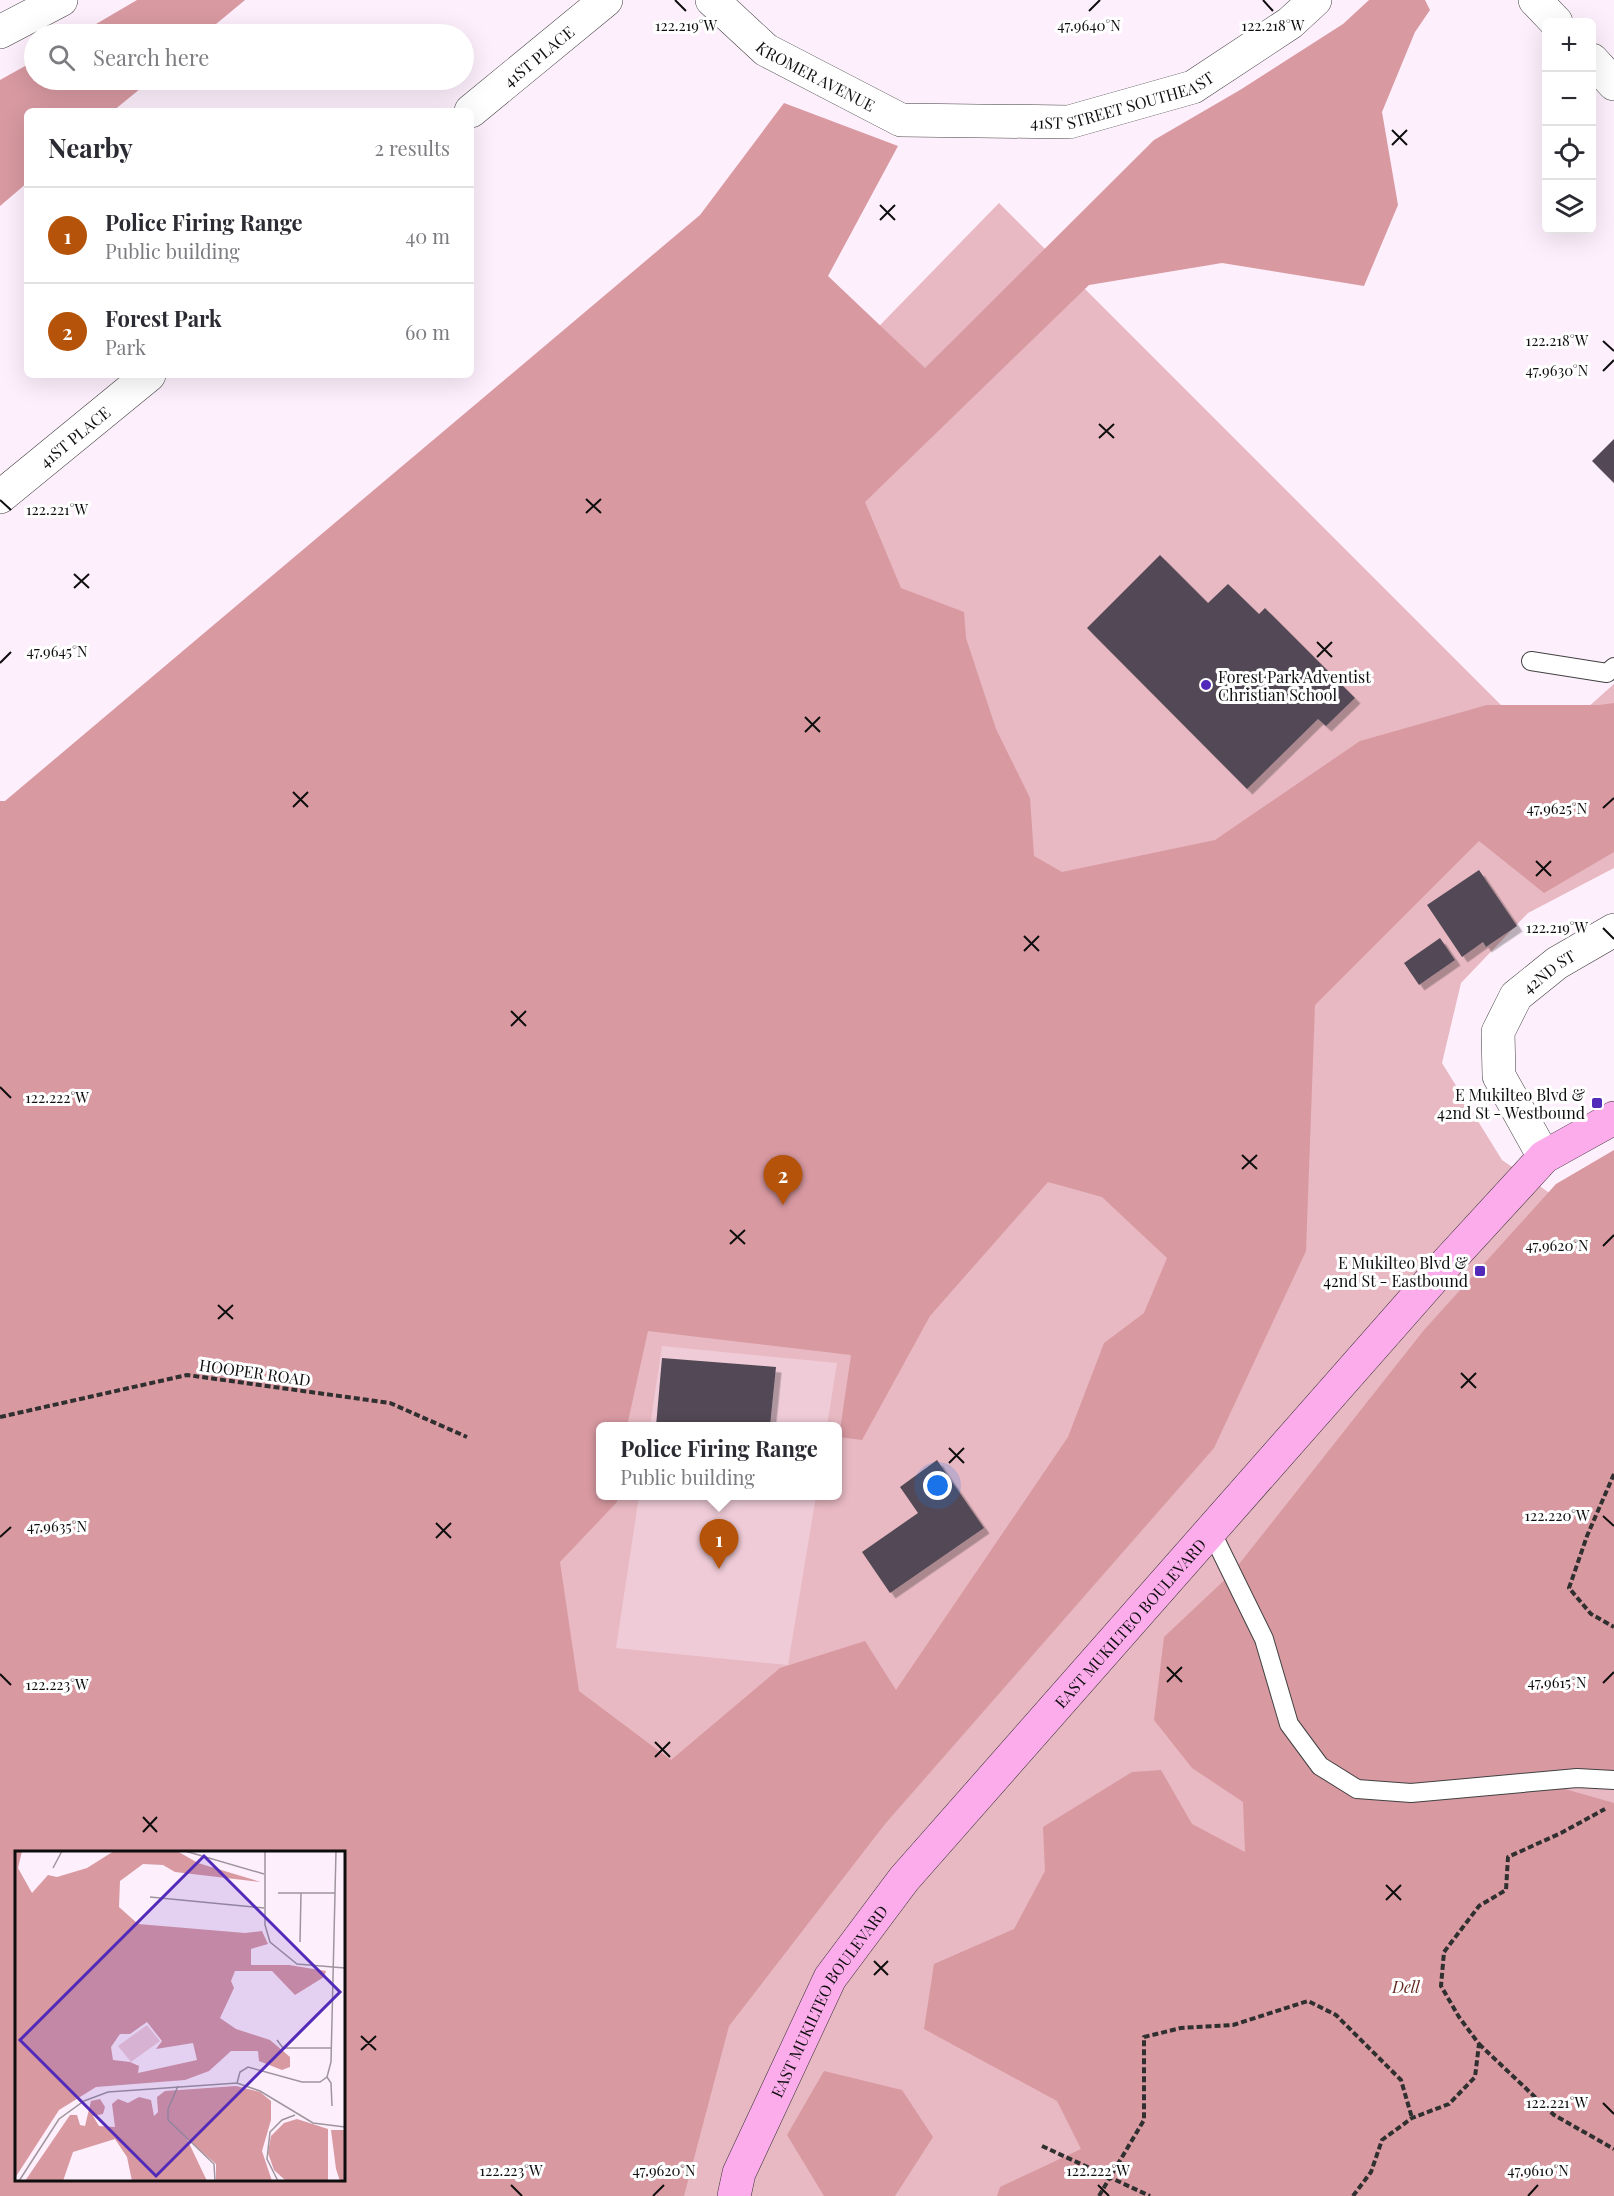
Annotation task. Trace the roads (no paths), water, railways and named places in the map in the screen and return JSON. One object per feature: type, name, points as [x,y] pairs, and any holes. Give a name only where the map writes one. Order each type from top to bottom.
[{"type":"main road","name":"EAST MUKILTEO BOULEVARD","points":[[734,2196],[739,2174],[830,1978],[904,1879],[1435,1276],[1544,1157],[1614,1118]]},
{"type":"street","points":[[0,32],[61,0]]},
{"type":"street","name":"41ST PLACE","points":[[474,109],[606,0]]},
{"type":"street","name":"KROMER AVENUE","points":[[712,0],[766,50],[901,120]]},
{"type":"street","name":"41ST STREET SOUTHEAST","points":[[901,120],[1069,122],[1193,87],[1290,23],[1315,0]]},
{"type":"street","points":[[1535,0],[1552,18]]},
{"type":"street","points":[[1596,64],[1614,84]]},
{"type":"street","name":"41ST PLACE","points":[[0,497],[145,378]]},
{"type":"street","name":"42ND ST","points":[[1544,1157],[1499,1076],[1498,1032],[1516,996],[1557,963],[1614,930]]},
{"type":"lane","points":[[1531,661],[1607,673],[1614,667]]},
{"type":"lane","points":[[1211,1531],[1264,1639],[1289,1724],[1320,1766],[1357,1790],[1411,1793],[1577,1778],[1614,1779]]},
{"type":"place","name":"Forest Park Adventist Christian School","points":[[1206,685]]},
{"type":"place","name":"E Mukilteo Blvd & 42nd St - Westbound","points":[[1597,1103]]},
{"type":"place","name":"Forest Park","points":[[783,1205]]},
{"type":"place","name":"E Mukilteo Blvd & 42nd St - Eastbound","points":[[1480,1271]]},
{"type":"place","name":"Police Firing Range","points":[[719,1569]]},
{"type":"park label","name":"Dell","points":[[1406,1986]]}]
